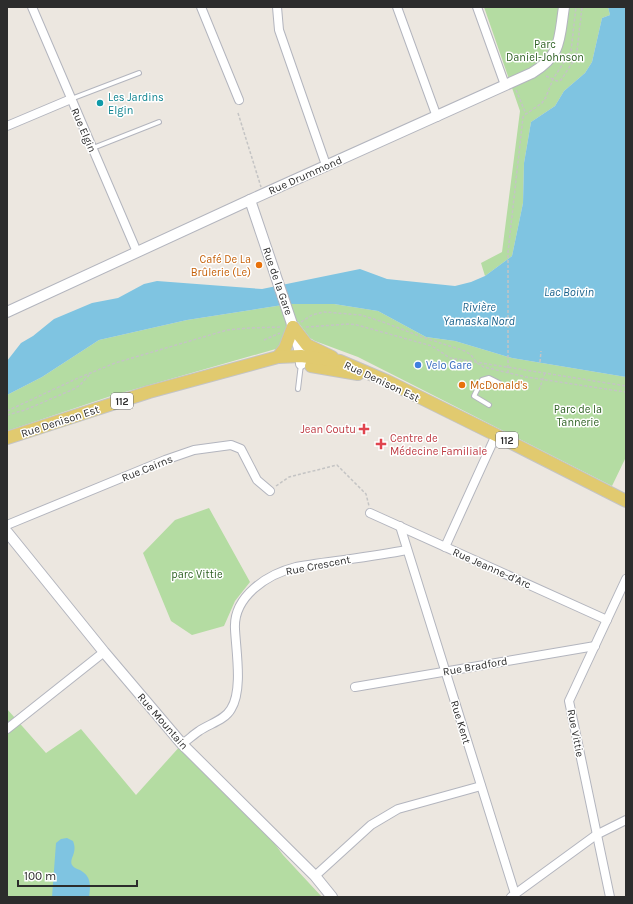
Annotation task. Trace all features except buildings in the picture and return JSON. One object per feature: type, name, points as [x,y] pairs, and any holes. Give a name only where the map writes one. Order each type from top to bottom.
[{"type":"main road","points":[[278,357],[285,348],[292,324]]},
{"type":"main road","points":[[292,324],[307,345],[340,361]]},
{"type":"main road","name":"Rue Denison Est","points":[[7,438],[149,392],[278,357],[301,360],[340,361],[496,435],[626,501]]},
{"type":"main road","points":[[238,368],[301,360],[380,379]]},
{"type":"street","name":"Rue Elgin","points":[[32,7],[137,252]]},
{"type":"street","points":[[201,7],[239,100]]},
{"type":"street","points":[[277,7],[279,30],[326,166]]},
{"type":"street","points":[[397,7],[437,117]]},
{"type":"street","points":[[477,7],[510,86]]},
{"type":"street","name":"Rue Drummond","points":[[7,312],[263,194],[510,86],[545,65],[552,57],[558,44],[564,7]]},
{"type":"street","points":[[7,126],[71,99]]},
{"type":"street","name":"Rue de la Gare","points":[[250,200],[292,324],[301,360]]},
{"type":"street","points":[[445,547],[496,435]]},
{"type":"street","name":"Rue Cairns","points":[[7,525],[165,460],[194,450],[231,445],[241,449],[257,480],[270,491]]},
{"type":"street","points":[[370,513],[400,526],[407,550]]},
{"type":"street","name":"Rue Jeanne-d'Arc","points":[[400,526],[607,620]]},
{"type":"street","name":"Rue Mountain","points":[[7,532],[104,652],[182,744],[315,876],[332,897]]},
{"type":"street","name":"Rue Kent","points":[[407,550],[481,786],[513,896]]},
{"type":"street","name":"Rue Crescent","points":[[182,744],[199,731],[224,717],[231,710],[235,700],[239,673],[235,626],[238,611],[245,597],[257,585],[277,574],[295,568],[407,550]]},
{"type":"street","name":"Rue Vittie","points":[[610,897],[569,701],[626,579]]},
{"type":"street","name":"Rue Bradford","points":[[355,687],[595,646]]},
{"type":"street","points":[[7,729],[104,652]]},
{"type":"street","points":[[315,876],[371,825],[398,809],[481,786]]},
{"type":"street","points":[[513,896],[596,835],[626,820]]},
{"type":"lane","points":[[71,99],[139,72]]},
{"type":"lane","points":[[92,148],[159,122]]},
{"type":"lane","points":[[298,389],[301,360]]},
{"type":"lane","points":[[489,405],[474,396],[482,380],[489,378],[499,383]]},
{"type":"path","points":[[508,372],[508,252],[523,117],[542,103],[553,79],[571,51],[576,7]]},
{"type":"path","points":[[546,76],[557,81],[561,80],[574,60],[579,39],[582,7]]},
{"type":"path","points":[[510,86],[526,114]]},
{"type":"path","points":[[238,113],[263,194]]},
{"type":"path","points":[[264,340],[292,324],[312,315],[324,312],[361,315],[465,351],[472,355],[477,363],[484,366],[543,380],[626,392]]},
{"type":"path","points":[[7,411],[115,363],[227,330],[292,324],[357,325],[432,346],[450,358],[626,386]]},
{"type":"path","points":[[540,362],[541,351]]},
{"type":"path","points":[[7,415],[25,410],[74,389],[93,372]]},
{"type":"path","points":[[539,390],[545,373]]},
{"type":"path","points":[[270,491],[289,477],[337,465],[366,494],[370,513]]},
{"type":"green space","name":"Parc Daniel-Johnson","points":[[484,7],[608,7],[610,15],[602,18],[592,62],[585,73],[564,91],[555,106],[531,122],[524,163],[523,203],[512,256],[485,276],[481,263],[502,252],[520,111]]},
{"type":"green space","name":"Parc de la Tannerie","points":[[289,304],[334,304],[378,311],[426,337],[455,341],[512,358],[626,377],[626,457],[612,486],[358,357],[315,341],[310,338],[298,322],[290,325],[279,348],[111,396],[7,431],[7,395],[42,377],[99,340],[187,320]]},
{"type":"green space","name":"parc Vittie","points":[[209,508],[250,582],[235,601],[224,626],[192,635],[171,621],[143,553],[175,520]]},
{"type":"green space","points":[[7,709],[46,753],[81,729],[136,795],[182,744],[252,813],[283,855],[322,897],[7,897]]},
{"type":"water","name":"Lac Boivin","points":[[608,7],[626,7],[626,377],[512,358],[455,341],[426,337],[378,311],[334,304],[289,304],[187,320],[99,340],[42,377],[7,395],[7,361],[21,343],[33,336],[54,319],[92,303],[118,298],[144,284],[157,281],[262,289],[360,269],[387,279],[455,286],[471,282],[485,276],[512,256],[523,203],[524,163],[531,122],[555,106],[564,91],[585,73],[592,62],[602,18],[610,15]]},
{"type":"water","points":[[67,838],[73,841],[75,849],[71,862],[72,865],[84,872],[88,878],[90,885],[89,897],[52,897],[56,843],[61,839]]},
{"type":"place","name":"Les Jardins Elgin","points":[[100,103]]},
{"type":"place","name":"Café De La Brûlerie (Le)","points":[[259,265]]},
{"type":"place","name":"Velo Gare","points":[[418,365]]},
{"type":"place","name":"McDonald's","points":[[462,385]]},
{"type":"place","name":"Jean Coutu","points":[[364,429]]},
{"type":"place","name":"Centre de Médecine Familiale","points":[[381,444]]},
{"type":"water label","name":"Rivière Yamaska Nord","points":[[479,314]]}]
